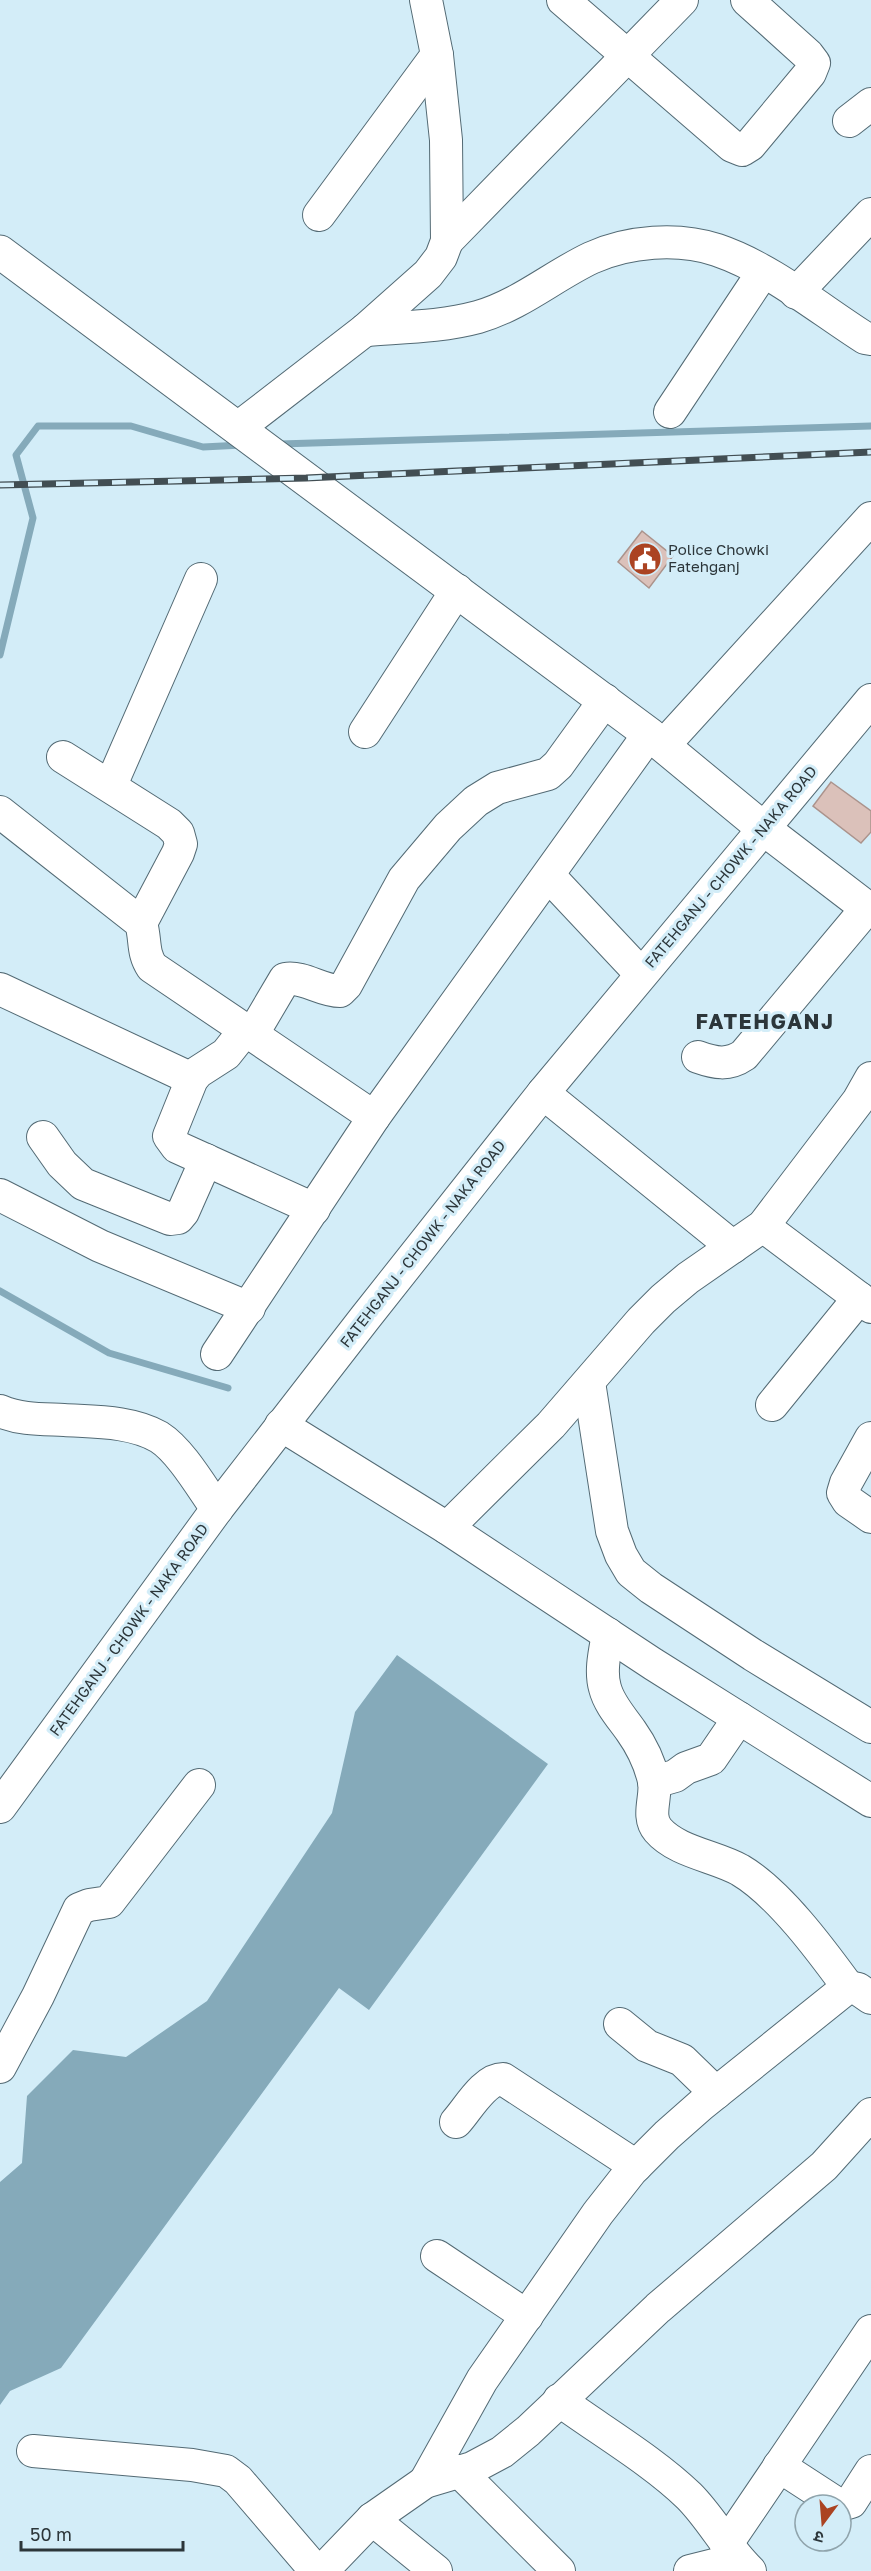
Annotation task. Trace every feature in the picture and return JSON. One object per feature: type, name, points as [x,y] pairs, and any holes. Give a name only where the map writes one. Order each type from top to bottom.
[{"type":"main road","points":[[0,252],[605,700],[764,829],[869,910]]},
{"type":"street","points":[[563,0],[732,146],[742,150],[750,145],[803,82],[814,63],[747,0]]},
{"type":"street","points":[[447,241],[629,57],[682,0]]},
{"type":"street","points":[[254,441],[365,330],[428,274],[441,258],[447,241],[446,140],[437,55],[428,1]]},
{"type":"street","points":[[319,215],[437,55]]},
{"type":"street","points":[[796,293],[871,214]]},
{"type":"street","points":[[365,330],[439,324],[478,317],[510,305],[592,258],[625,247],[686,243],[737,257],[869,341]]},
{"type":"street","points":[[670,412],[763,272]]},
{"type":"street","points":[[217,1354],[374,1118],[549,876],[657,740],[871,518]]},
{"type":"street","points":[[111,785],[201,579]]},
{"type":"street","points":[[365,732],[457,590]]},
{"type":"street","points":[[314,1209],[177,1147],[169,1136],[192,1079],[198,1072],[226,1054],[248,1032],[285,980],[294,978],[329,991],[340,991],[346,985],[404,879],[448,827],[476,801],[497,788],[548,774],[558,765],[605,700]]},
{"type":"street","name":"FATEHGANJ - CHOWK - NAKA ROAD","points":[[0,1807],[281,1425],[543,1093],[871,700]]},
{"type":"street","points":[[63,757],[111,785],[169,824],[178,833],[181,844],[141,923]]},
{"type":"street","points":[[0,812],[141,923],[145,955],[152,967],[374,1118]]},
{"type":"street","points":[[549,876],[641,974]]},
{"type":"street","points":[[698,1057],[726,1063],[735,1061],[744,1055],[869,910]]},
{"type":"street","points":[[0,988],[192,1079]]},
{"type":"street","points":[[447,1528],[551,1425],[641,1321],[663,1299],[688,1278],[763,1226],[851,1111],[871,1078]]},
{"type":"street","points":[[543,1093],[734,1247]]},
{"type":"street","points":[[43,1137],[62,1164],[82,1184],[170,1219],[178,1218],[183,1212],[206,1160]]},
{"type":"street","points":[[0,1195],[100,1246],[249,1308]]},
{"type":"street","points":[[763,1226],[865,1303],[772,1405]]},
{"type":"street","points":[[589,1382],[612,1531],[621,1556],[632,1572],[651,1588],[753,1655],[871,1727]]},
{"type":"street","points":[[0,1411],[11,1416],[35,1419],[120,1424],[159,1437],[173,1449],[217,1509]]},
{"type":"street","points":[[281,1425],[447,1528],[608,1634],[871,1801]]},
{"type":"street","points":[[871,1438],[846,1483],[843,1493],[848,1501],[871,1517]]},
{"type":"street","points":[[425,2482],[482,2380],[598,2213],[636,2166],[667,2135],[716,2093],[860,1993],[761,1886],[742,1871],[719,1859],[670,1840],[658,1829],[652,1819],[654,1782],[634,1734],[605,1688],[603,1658],[608,1634]]},
{"type":"street","points":[[654,1782],[675,1776],[686,1768],[711,1759],[739,1718]]},
{"type":"street","points":[[0,2067],[39,1996],[79,1909],[109,1902],[199,1785]]},
{"type":"street","points":[[620,2024],[647,2046],[682,2060],[716,2093]]},
{"type":"street","points":[[456,2122],[487,2084],[495,2079],[502,2079],[636,2166]]},
{"type":"street","points":[[322,2571],[372,2519],[425,2482],[472,2468],[502,2452],[528,2431],[658,2308],[824,2166],[871,2114]]},
{"type":"street","points":[[437,2256],[526,2316]]},
{"type":"street","points":[[690,2571],[736,2557],[779,2466],[871,2331]]},
{"type":"street","points":[[559,2400],[677,2485],[698,2506],[736,2557]]},
{"type":"street","points":[[33,2451],[192,2465],[226,2471],[238,2480],[316,2571]]},
{"type":"street","points":[[779,2466],[821,2493]]},
{"type":"street","points":[[459,2471],[559,2571]]},
{"type":"street","points":[[853,2499],[871,2471]]},
{"type":"street","points":[[372,2519],[436,2571]]},
{"type":"water","points":[[397,1655],[548,1764],[369,2010],[339,1988],[61,2368],[10,2391],[0,2405],[0,2182],[22,2163],[27,2096],[73,2050],[126,2057],[207,2001],[332,1813],[355,1712]]},
{"type":"building","name":"Police Chowki Fatehganj","points":[[642,531],[673,556],[649,588],[618,562]]},
{"type":"building","points":[[831,782],[871,811],[871,832],[861,843],[813,806]]},
{"type":"waterway","points":[[0,655],[33,518],[16,455],[38,426],[131,426],[203,447],[242,445]]},
{"type":"waterway","points":[[280,444],[871,426]]},
{"type":"waterway","points":[[0,1291],[109,1353],[228,1388]]},
{"type":"railway","points":[[0,485],[306,478],[871,452]]},
{"type":"place","name":"Police Chowki Fatehganj","points":[[645,559]]},
{"type":"district","name":"FATEHGANJ","points":[[765,1022]]}]
